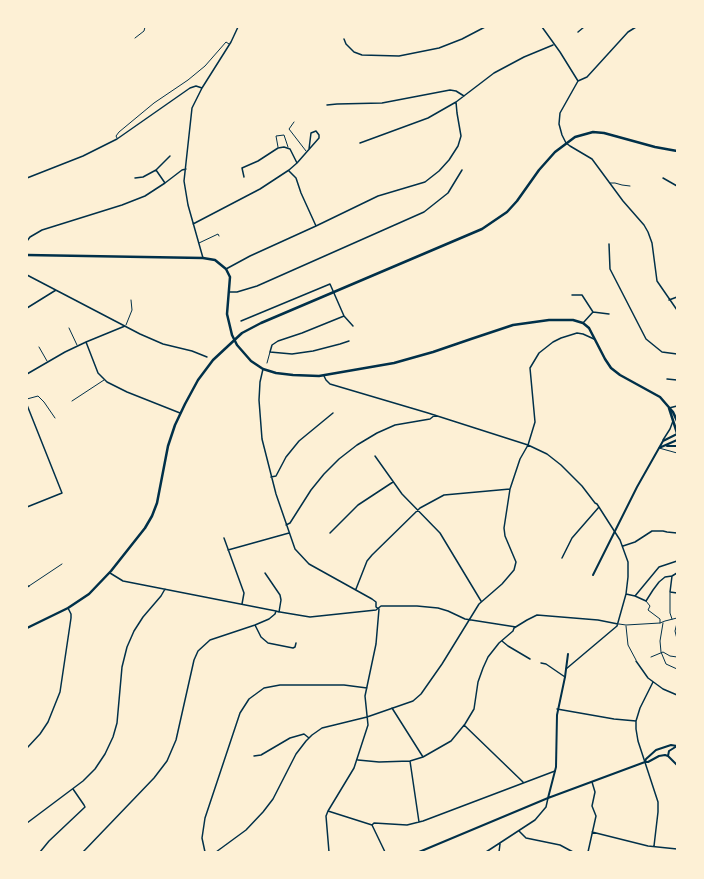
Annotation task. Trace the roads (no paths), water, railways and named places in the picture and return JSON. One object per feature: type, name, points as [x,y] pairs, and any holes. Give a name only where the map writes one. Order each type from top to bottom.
[{"type":"main road","points":[[27,628],[68,608],[89,594],[110,573],[137,540],[152,516],[160,493],[168,446],[180,413],[198,380],[208,367],[217,356],[246,330],[334,291],[482,229],[507,212],[517,201],[539,170],[555,152],[575,137],[598,132],[655,147],[677,151]]},
{"type":"main road","points":[[27,255],[203,258],[215,260],[226,269],[230,277],[227,314],[234,340],[244,354],[255,364],[263,369],[276,373],[312,377],[324,375],[402,361],[504,328],[526,323],[560,319],[573,320],[582,323],[589,328],[605,359],[617,373],[660,397],[666,402],[677,434]]},
{"type":"main road","points":[[669,408],[673,412],[676,419]]},
{"type":"street","points":[[135,38],[144,31],[145,27]]},
{"type":"street","points":[[203,258],[185,192],[184,181],[192,108],[202,88],[230,44],[238,27]]},
{"type":"street","points":[[344,39],[350,48],[362,56],[399,56],[439,48],[462,39],[485,27]]},
{"type":"street","points":[[542,27],[578,81]]},
{"type":"street","points":[[578,32],[584,27]]},
{"type":"street","points":[[636,27],[628,32],[587,77],[578,81],[560,115],[560,127],[566,143],[592,159],[648,232],[652,244],[657,281],[677,310]]},
{"type":"street","points":[[118,139],[116,136],[119,132],[154,103],[206,66],[226,42],[230,44]]},
{"type":"street","points":[[360,143],[428,118],[456,102],[494,73],[553,44]]},
{"type":"street","points":[[27,178],[83,156],[118,139],[190,88],[196,86],[202,88]]},
{"type":"street","points":[[327,106],[337,104],[382,103],[450,90],[456,91],[464,96]]},
{"type":"street","points":[[226,269],[250,256],[378,196],[425,182],[439,171],[449,160],[460,140],[460,127],[456,113],[456,102]]},
{"type":"street","points":[[294,122],[289,129],[307,152]]},
{"type":"street","points":[[193,224],[260,189],[289,170],[307,152],[311,133],[316,131],[319,138],[308,149]]},
{"type":"street","points":[[278,148],[276,136],[284,135],[288,148],[290,149],[297,163]]},
{"type":"street","points":[[244,177],[242,168],[258,161],[278,148],[288,148]]},
{"type":"street","points":[[135,178],[143,177],[156,170],[170,156]]},
{"type":"street","points":[[156,170],[166,183]]},
{"type":"street","points":[[27,241],[30,237],[42,230],[145,196],[166,183],[180,171],[186,170]]},
{"type":"street","points":[[289,170],[296,178],[316,226]]},
{"type":"street","points":[[229,292],[245,291],[424,212],[448,193],[462,170]]},
{"type":"street","points":[[663,178],[677,186]]},
{"type":"street","points":[[610,184],[615,182],[630,186]]},
{"type":"street","points":[[199,243],[218,234],[219,236]]},
{"type":"street","points":[[609,244],[610,269],[646,339],[662,352],[677,354]]},
{"type":"street","points":[[27,275],[163,344],[192,351],[207,357]]},
{"type":"street","points":[[241,322],[330,284],[344,316],[353,326]]},
{"type":"street","points":[[27,308],[57,290]]},
{"type":"street","points":[[572,295],[582,294],[593,312]]},
{"type":"street","points":[[669,300],[677,297]]},
{"type":"street","points":[[27,374],[78,345],[125,326],[132,310],[131,300]]},
{"type":"street","points":[[593,312],[609,314]]},
{"type":"street","points":[[582,323],[593,312]]},
{"type":"street","points":[[267,363],[272,345],[278,341],[344,316]]},
{"type":"street","points":[[68,328],[78,345]]},
{"type":"street","points":[[216,852],[246,830],[264,812],[273,799],[296,754],[309,738],[322,728],[367,717],[413,701],[424,692],[481,601],[506,579],[514,570],[516,565],[504,530],[510,489],[520,459],[528,445],[535,422],[530,366],[539,353],[561,338],[583,334],[595,339]]},
{"type":"street","points":[[270,352],[292,354],[313,351],[348,341]]},
{"type":"street","points":[[86,342],[98,373],[104,380],[111,385],[180,413]]},
{"type":"street","points":[[39,347],[47,362]]},
{"type":"street","points":[[263,369],[260,387],[260,424],[263,447],[286,525],[295,549],[309,564],[376,602],[376,607],[378,608],[376,644],[365,702],[368,726],[357,760],[348,780],[328,811],[326,822],[328,852]]},
{"type":"street","points":[[324,375],[330,384],[435,415],[528,445],[547,454],[574,477],[598,507],[615,532],[623,546],[628,568],[626,594],[616,628],[566,669]]},
{"type":"street","points":[[667,379],[677,380]]},
{"type":"street","points":[[72,400],[104,380]]},
{"type":"street","points":[[27,398],[38,396],[55,418]]},
{"type":"street","points":[[27,405],[62,493],[27,507]]},
{"type":"street","points":[[669,408],[677,406]]},
{"type":"street","points":[[271,477],[276,476],[286,457],[299,441],[333,413]]},
{"type":"street","points":[[676,419],[677,414]]},
{"type":"street","points":[[286,525],[290,523],[311,490],[324,474],[339,459],[357,445],[377,433],[395,425],[430,419],[435,415]]},
{"type":"street","points":[[593,575],[637,487],[673,421]]},
{"type":"street","points":[[662,441],[677,434]]},
{"type":"street","points":[[666,446],[677,440]]},
{"type":"street","points":[[658,448],[677,446]]},
{"type":"street","points":[[658,448],[677,453]]},
{"type":"street","points":[[375,456],[402,494],[440,533],[481,601]]},
{"type":"street","points":[[330,533],[358,505],[393,482]]},
{"type":"street","points":[[356,590],[365,566],[370,558],[418,510],[444,496],[510,489]]},
{"type":"street","points":[[562,558],[572,538],[598,507]]},
{"type":"street","points":[[623,546],[635,542],[652,531],[677,533]]},
{"type":"street","points":[[228,550],[289,533]]},
{"type":"street","points":[[224,538],[244,593],[242,604]]},
{"type":"street","points":[[635,596],[644,583],[659,567],[677,561]]},
{"type":"street","points":[[28,587],[62,564]]},
{"type":"street","points":[[110,573],[124,581],[164,590],[310,617],[376,610],[381,606],[429,607],[448,611],[465,619],[516,626]]},
{"type":"street","points":[[646,601],[652,590],[665,577],[672,576],[677,573]]},
{"type":"street","points":[[265,574],[280,595],[281,600],[279,612]]},
{"type":"street","points":[[672,576],[670,592],[670,613],[672,620]]},
{"type":"street","points":[[27,823],[83,781],[95,769],[109,747],[117,723],[122,668],[127,647],[134,631],[143,617],[164,592],[164,590]]},
{"type":"street","points":[[670,592],[677,593]]},
{"type":"street","points":[[626,594],[646,601],[650,606],[648,610],[660,619],[660,623]]},
{"type":"street","points":[[27,748],[40,734],[48,722],[60,692],[71,618],[68,608]]},
{"type":"street","points":[[83,852],[154,778],[167,761],[176,740],[194,660],[198,651],[210,640],[270,619],[276,611]]},
{"type":"street","points":[[357,760],[379,762],[410,761],[423,757],[451,741],[464,725],[474,709],[477,688],[485,664],[491,653],[516,626],[537,615],[598,620],[626,625],[660,623],[677,618]]},
{"type":"street","points":[[662,622],[663,626],[660,641],[661,652],[666,664],[677,669]]},
{"type":"street","points":[[677,623],[675,631],[677,639]]},
{"type":"street","points":[[255,625],[263,639],[270,644],[292,648],[295,647],[296,643]]},
{"type":"street","points":[[626,625],[628,644],[636,661],[644,673],[663,689],[677,695]]},
{"type":"street","points":[[502,641],[530,659]]},
{"type":"street","points":[[651,657],[661,652],[677,657]]},
{"type":"street","points":[[486,852],[535,820],[546,807],[555,771],[557,709],[566,677],[568,654]]},
{"type":"street","points":[[541,663],[546,664],[566,677]]},
{"type":"street","points":[[653,682],[643,700],[636,721],[637,736],[658,802],[654,846]]},
{"type":"street","points":[[205,852],[202,838],[205,818],[240,714],[249,699],[264,688],[280,685],[344,685],[367,688]]},
{"type":"street","points":[[391,708],[423,757]]},
{"type":"street","points":[[557,709],[614,719],[636,721]]},
{"type":"street","points":[[464,725],[524,783]]},
{"type":"street","points":[[254,756],[261,756],[290,738],[304,734],[309,738]]},
{"type":"street","points":[[645,762],[646,759],[656,750],[671,745],[677,746]]},
{"type":"street","points":[[668,756],[669,751],[677,746]]},
{"type":"street","points":[[419,852],[548,798],[648,762],[659,756],[668,756],[677,765]]},
{"type":"street","points":[[410,761],[419,822]]},
{"type":"street","points":[[328,811],[372,825],[374,823],[407,825],[419,822],[555,771]]},
{"type":"street","points":[[588,852],[596,816],[592,806],[595,792],[592,782]]},
{"type":"street","points":[[40,852],[49,841],[84,807],[73,789]]},
{"type":"street","points":[[372,825],[385,852]]},
{"type":"street","points":[[519,831],[526,838],[560,845],[573,852]]},
{"type":"street","points":[[592,832],[654,846],[677,849]]},
{"type":"street","points":[[499,852],[500,843]]}]
